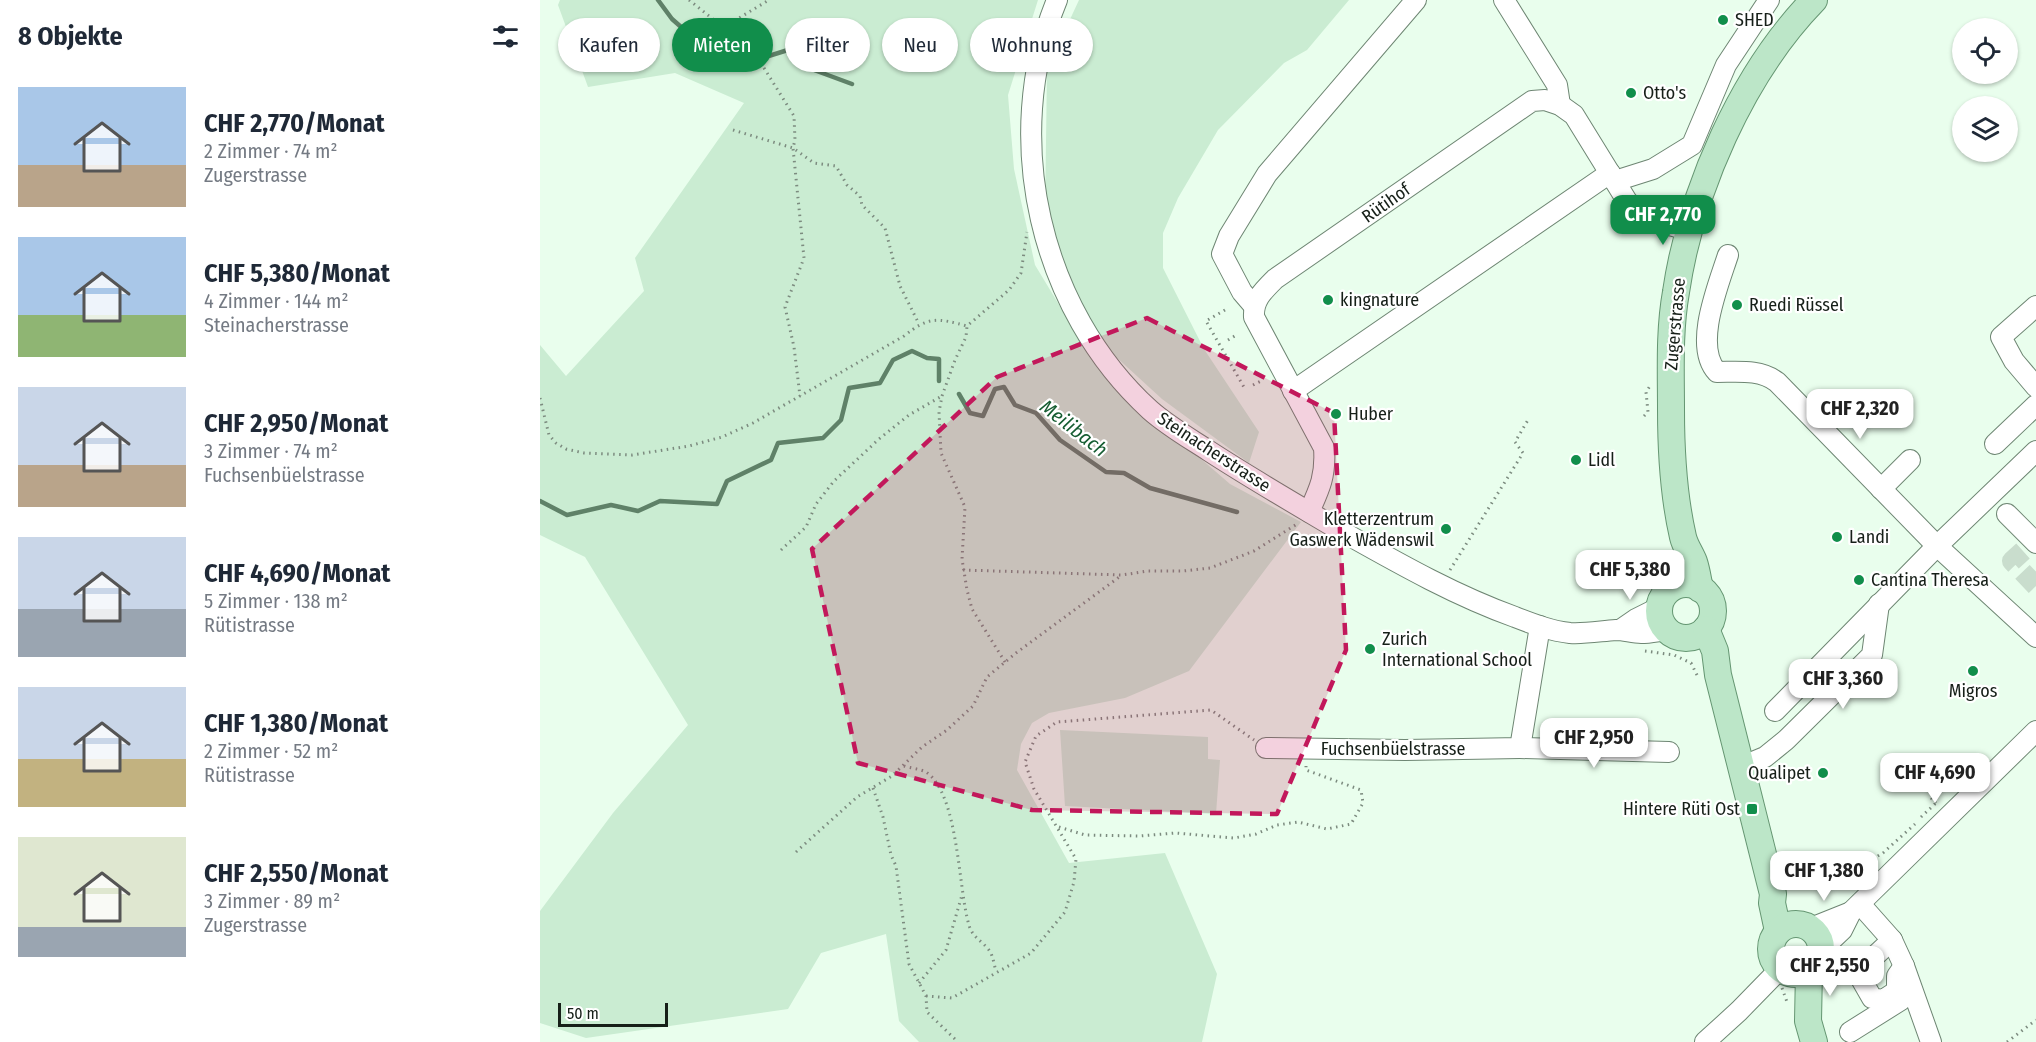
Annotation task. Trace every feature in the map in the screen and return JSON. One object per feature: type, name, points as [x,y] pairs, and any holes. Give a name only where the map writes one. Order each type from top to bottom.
[{"type":"main road","name":"Zugerstrasse","points":[[1689,587],[1679,562],[1683,539],[1671,448],[1670,372],[1675,294],[1689,230],[1713,160],[1750,85],[1791,26],[1814,0]]},
{"type":"main road","points":[[1680,626],[1711,620],[1712,605],[1708,596],[1689,587],[1664,596],[1680,626],[1708,677],[1741,767],[1773,894],[1772,903],[1802,933],[1818,962],[1792,971]]},
{"type":"main road","points":[[1802,933],[1773,938],[1771,954],[1792,971],[1796,999],[1811,1031]]},
{"type":"street","name":"Steinacherstrasse","points":[[1057,0],[1051,14],[1036,72],[1031,133],[1032,167],[1042,224],[1065,293],[1100,353],[1122,382],[1151,411],[1231,466],[1398,564],[1475,603],[1540,626],[1569,633],[1620,630],[1636,619],[1680,626]]},
{"type":"street","points":[[1309,512],[1322,484],[1325,464],[1324,448],[1254,317],[1254,306],[1242,292],[1222,254],[1229,236],[1267,174],[1416,0]]},
{"type":"street","points":[[1504,0],[1557,85],[1560,105],[1574,115],[1627,201],[1650,220],[1689,230]]},
{"type":"street","points":[[1293,391],[1613,177],[1653,169],[1692,145],[1726,65],[1769,0]]},
{"type":"street","name":"Rütihof","points":[[1254,306],[1261,293],[1275,279],[1532,101],[1545,100],[1560,105]]},
{"type":"street","points":[[1728,255],[1708,327],[1707,353],[1710,364],[1717,372],[1767,374],[1777,381],[1936,546],[2036,637]]},
{"type":"street","points":[[2036,306],[2001,337],[2014,361],[2036,387]]},
{"type":"street","points":[[1995,444],[2036,405]]},
{"type":"street","points":[[1774,711],[1936,546],[2036,451]]},
{"type":"street","points":[[1881,489],[1910,460]]},
{"type":"street","points":[[2007,513],[2031,545]]},
{"type":"street","points":[[1741,767],[1765,757],[1786,740],[1872,655],[1879,604]]},
{"type":"street","points":[[1520,748],[1540,626]]},
{"type":"street","points":[[1802,933],[1842,930],[1857,900],[2036,731]]},
{"type":"street","name":"Fuchsenbüelstrasse","points":[[1266,748],[1405,750],[1520,748],[1669,752]]},
{"type":"street","points":[[1857,900],[1892,940],[1904,966],[1931,1042]]},
{"type":"street","points":[[1892,940],[1863,967],[1860,977],[1872,998],[1883,1000],[1897,991],[1897,976],[1904,966]]},
{"type":"street","points":[[1705,1042],[1746,1004],[1792,971]]},
{"type":"street","points":[[1850,1032],[1913,992]]},
{"type":"path","points":[[689,0],[712,18]]},
{"type":"path","points":[[739,18],[769,0]]},
{"type":"path","points":[[767,72],[794,116],[793,148],[804,258],[785,306],[794,347],[800,396]]},
{"type":"path","points":[[733,130],[793,148],[814,163],[836,166],[847,185],[860,196],[862,205],[885,228],[900,286],[919,324]]},
{"type":"path","points":[[1005,662],[972,609],[963,570],[965,507],[941,453],[939,412],[942,396],[966,337],[967,326],[1009,290],[1021,273],[1027,232],[1030,229]]},
{"type":"path","points":[[1225,310],[1206,321],[1245,389]]},
{"type":"path","points":[[540,398],[549,435],[566,449],[584,453],[632,455],[689,446],[753,423],[904,336],[919,324],[942,320],[967,326]]},
{"type":"path","points":[[1228,340],[1238,334]]},
{"type":"path","points":[[1253,385],[1263,380]]},
{"type":"path","points":[[1644,416],[1648,412],[1646,389],[1655,386]]},
{"type":"path","points":[[781,550],[806,527],[816,504],[834,481],[879,439],[909,415],[942,396]]},
{"type":"path","points":[[1443,566],[1451,571],[1522,453],[1515,442],[1528,420]]},
{"type":"path","points":[[963,570],[1122,575],[1148,571],[1210,568],[1231,561],[1278,538],[1309,512]]},
{"type":"path","points":[[796,852],[842,810],[904,766],[922,747],[947,730],[973,706],[987,677],[1122,575]]},
{"type":"path","points":[[1635,650],[1674,655],[1691,663],[1708,677]]},
{"type":"path","points":[[926,996],[952,998],[1030,953],[1065,912],[1074,882],[1076,859],[1034,789],[1025,762],[1036,736],[1057,722],[1211,711],[1266,748]]},
{"type":"path","points":[[1057,826],[1085,835],[1139,836],[1175,833],[1234,838],[1256,834],[1277,825],[1298,822],[1327,829],[1351,824],[1364,803],[1361,790],[1306,770],[1303,748]]},
{"type":"path","points":[[904,766],[926,772],[937,785],[948,812],[957,849],[969,928],[978,941],[989,950],[996,971]]},
{"type":"path","points":[[873,788],[896,866],[909,963],[926,996],[927,1012],[958,1042]]},
{"type":"path","points":[[1931,798],[1936,803]]},
{"type":"path","points":[[1785,861],[1801,862],[1815,878],[1828,883],[1857,868],[1857,900]]},
{"type":"path","points":[[919,983],[946,950],[963,891]]},
{"type":"path","points":[[2007,1042],[2036,1020]]},
{"type":"highlighted area","points":[[1147,318],[1334,413],[1346,650],[1277,814],[1032,810],[858,763],[812,549],[997,377]]},
{"type":"green space","points":[[560,0],[1038,0],[1032,18],[970,18],[970,72],[1015,72],[1008,95],[1014,169],[1035,265],[1081,341],[1148,413],[1230,484],[1301,522],[1189,671],[1125,698],[1049,713],[1032,723],[1021,744],[1017,770],[1069,863],[1165,853],[1217,974],[1202,1042],[919,1042],[899,1021],[886,934],[821,953],[788,1009],[586,1038],[540,1023],[540,911],[613,813],[688,725],[585,557],[540,535],[540,345],[566,376],[644,291],[635,258],[744,103],[675,73],[588,87],[583,72],[660,72],[660,18],[563,18],[558,5]]},
{"type":"green space","points":[[1079,0],[1349,0],[1307,50],[1284,63],[1218,130],[1178,198],[1163,233],[1163,268],[1204,349],[1259,432],[1249,463],[1162,399],[1091,334],[1045,214],[1047,72],[1093,72],[1093,18],[1071,18]]},
{"type":"green space","points":[[1060,730],[1208,737],[1208,759],[1220,760],[1216,814],[1065,806]]},
{"type":"waterway","points":[[658,0],[672,19],[713,55],[729,52],[753,61],[791,49],[806,67],[852,84]]},
{"type":"waterway","name":"Meilibach","points":[[540,501],[567,515],[611,505],[638,511],[660,501],[717,504],[727,481],[771,460],[778,443],[823,438],[841,420],[849,388],[880,383],[893,360],[912,351],[927,358],[939,359],[939,381]]},
{"type":"waterway","name":"Meilibach","points":[[959,394],[970,413],[983,416],[995,389],[1004,387],[1015,405],[1036,413],[1060,440],[1106,472],[1124,473],[1150,488],[1237,512]]},
{"type":"tunnel","points":[[2023,551],[2012,561],[2036,586]]},
{"type":"place","name":"SHED","points":[[1723,20]]},
{"type":"place","name":"Otto's","points":[[1631,93]]},
{"type":"place","name":"kingnature","points":[[1328,300]]},
{"type":"place","name":"Ruedi Rüssel","points":[[1737,305]]},
{"type":"place","name":"Huber","points":[[1336,414]]},
{"type":"place","name":"Lidl","points":[[1576,460]]},
{"type":"place","name":"Kletterzentrum Gaswerk Wädenswil","points":[[1446,529]]},
{"type":"place","name":"Landi","points":[[1837,537]]},
{"type":"place","name":"Cantina Theresa","points":[[1859,580]]},
{"type":"place","name":"Zurich International School","points":[[1370,649]]},
{"type":"place","name":"Migros","points":[[1973,671]]},
{"type":"place","name":"Qualipet","points":[[1823,773]]},
{"type":"place","name":"Hintere Rüti Ost","points":[[1752,809]]}]
